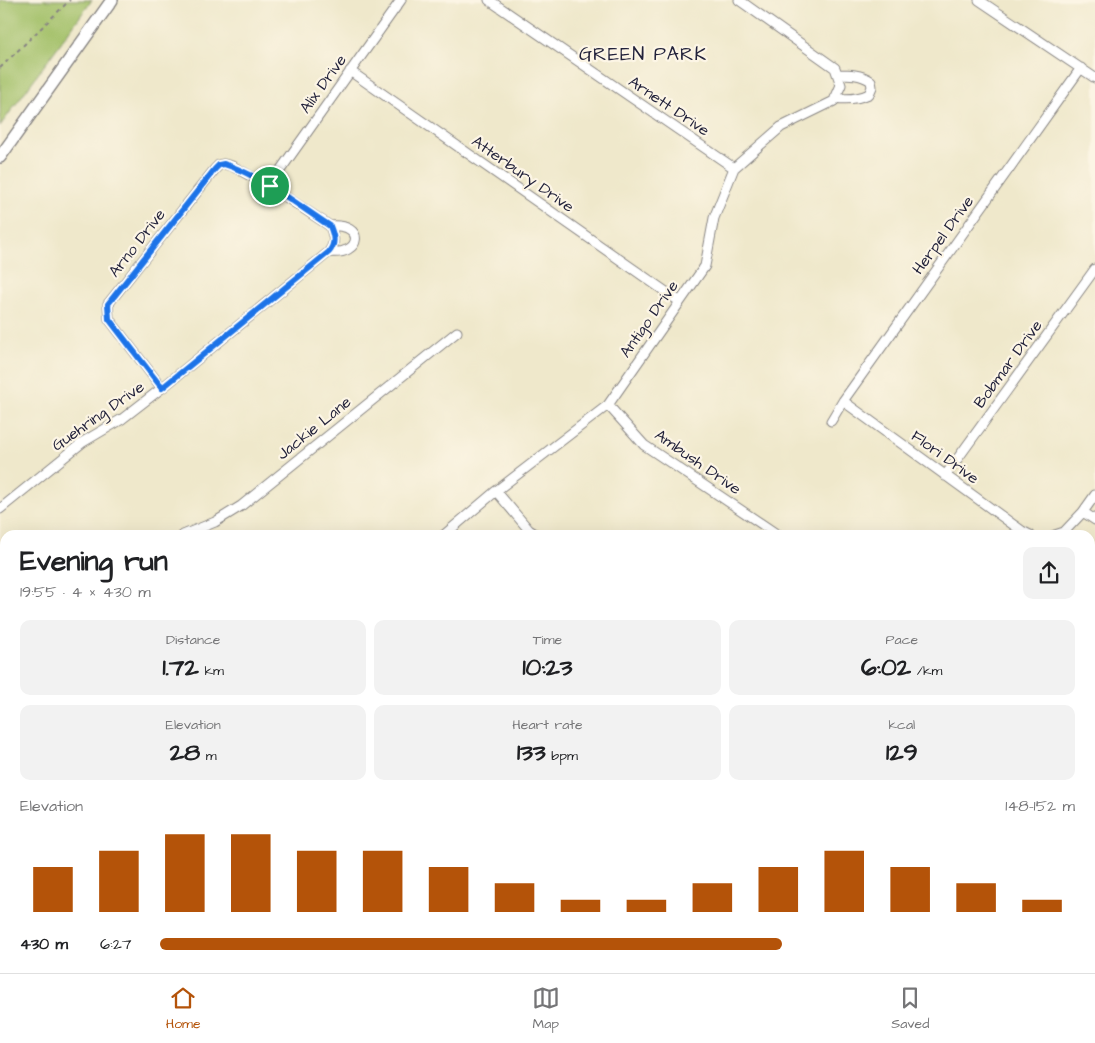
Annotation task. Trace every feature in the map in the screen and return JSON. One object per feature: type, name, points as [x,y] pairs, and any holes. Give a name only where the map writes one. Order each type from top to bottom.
[{"type":"street","points":[[0,157],[112,0]]},
{"type":"street","name":"Alix Drive","points":[[270,186],[401,0]]},
{"type":"street","name":"Arnett Drive","points":[[489,0],[734,168]]},
{"type":"street","points":[[739,0],[835,68],[837,74],[841,84],[835,98],[848,100],[861,98],[869,94],[872,87],[871,81],[867,78],[857,75],[837,74]]},
{"type":"street","points":[[979,0],[1095,78]]},
{"type":"street","name":"Herpel Drive","points":[[831,421],[843,401],[1081,68]]},
{"type":"street","name":"Atterbury Drive","points":[[350,71],[679,301]]},
{"type":"street","name":"Antigo Drive","points":[[450,530],[496,491],[608,405],[705,266],[714,218],[734,168],[781,127],[834,101],[835,98]]},
{"type":"street","name":"Arno Drive","points":[[162,388],[109,319],[108,304],[219,165],[232,166],[270,186]]},
{"type":"street","name":"Guehring Drive","points":[[0,509],[83,442],[122,419],[162,388],[329,252],[339,253],[352,248],[355,241],[354,232],[341,225],[330,226],[270,186]]},
{"type":"street","points":[[329,252],[333,246],[334,236],[330,226]]},
{"type":"street","name":"Bobmar Drive","points":[[945,476],[1095,269]]},
{"type":"street","name":"Jackie Lane","points":[[195,530],[215,522],[241,506],[457,332]]},
{"type":"street","name":"Flori Drive","points":[[843,401],[1021,530]]},
{"type":"street","name":"Ambush Drive","points":[[608,405],[644,445],[771,530]]},
{"type":"street","points":[[496,491],[530,530]]},
{"type":"street","points":[[1066,530],[1095,496]]},
{"type":"street","points":[[1083,512],[1095,520]]},
{"type":"path","points":[[0,68],[70,0]]},
{"type":"green space","points":[[0,0],[92,0],[0,126]]},
{"type":"district","name":"GREEN PARK","points":[[643,54]]},
{"type":"route","points":[[219,165],[232,166],[270,186],[330,226],[334,236],[333,246],[329,252],[162,388],[109,319],[108,304],[219,165]]}]
